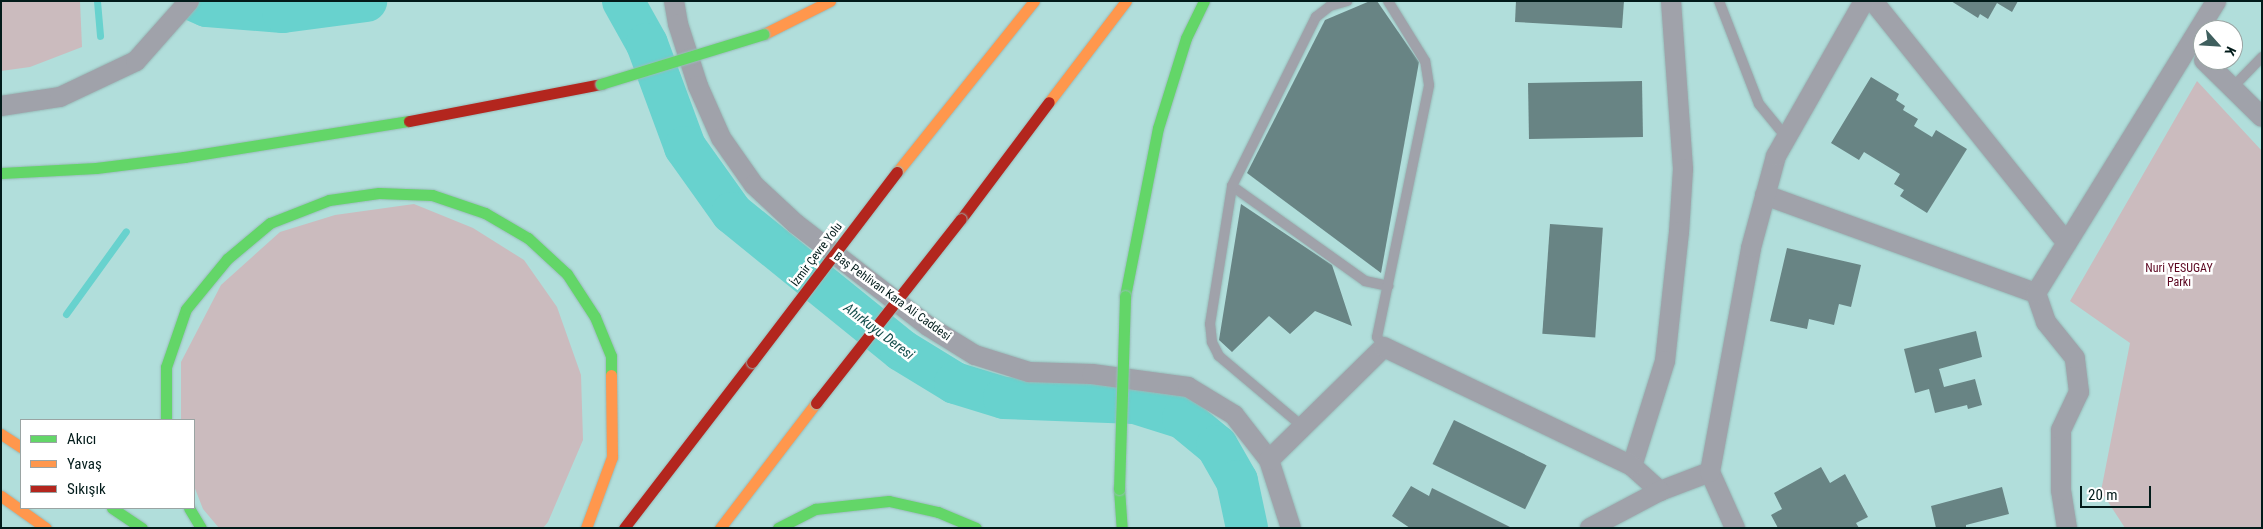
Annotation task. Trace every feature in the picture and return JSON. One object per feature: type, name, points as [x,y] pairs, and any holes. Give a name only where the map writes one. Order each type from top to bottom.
[{"type":"main road","points":[[1,173],[96,168],[184,157],[367,129],[601,84],[764,34],[830,1]]},
{"type":"main road","name":"İzmir Çevre Yolu","points":[[624,528],[897,172],[1034,1]]},
{"type":"main road","points":[[720,528],[961,219],[1126,1]]},
{"type":"main road","points":[[1122,528],[1119,489],[1124,296],[1158,128],[1186,38],[1204,1]]},
{"type":"main road","points":[[166,419],[166,367],[186,309],[227,259],[270,223],[329,200],[379,193],[432,195],[485,213],[528,238],[567,274],[595,317],[611,356],[612,457],[586,528]]},
{"type":"main road","points":[[1,434],[20,446]]},
{"type":"main road","points":[[1,496],[46,528]]},
{"type":"main road","points":[[778,528],[815,509],[889,501],[938,512],[976,528]]},
{"type":"main road","points":[[114,509],[142,528]]},
{"type":"main road","points":[[190,509],[201,528]]},
{"type":"street","points":[[1,106],[60,97],[136,62],[188,1]]},
{"type":"street","name":"Baş Pehlivan Kara Ali Caddesi","points":[[674,1],[698,86],[721,138],[754,185],[796,224],[928,326],[975,355],[1029,372],[1092,374],[1188,387],[1234,415],[1269,460],[1291,528]]},
{"type":"street","points":[[1632,466],[1665,361],[1679,232],[1683,169],[1671,1]]},
{"type":"street","points":[[1735,528],[1710,472],[1750,248],[1776,156],[1864,1]]},
{"type":"street","points":[[1872,1],[2067,243]]},
{"type":"street","points":[[2036,293],[2216,1]]},
{"type":"street","points":[[2188,45],[2193,49]]},
{"type":"street","points":[[2215,70],[2262,118]]},
{"type":"street","points":[[1765,195],[2036,293]]},
{"type":"street","points":[[2036,293],[2046,322],[2075,358],[2079,392],[2061,430],[2061,490],[2067,528]]},
{"type":"street","points":[[1269,460],[1384,347],[1632,466],[1660,491]]},
{"type":"street","points":[[1590,528],[1660,491],[1710,472]]},
{"type":"lane","points":[[1302,426],[1219,356],[1212,342],[1210,324],[1232,186],[1316,17],[1330,6],[1347,1]]},
{"type":"lane","points":[[1384,347],[1377,337],[1429,85],[1425,61],[1388,1]]},
{"type":"lane","points":[[1719,1],[1759,104],[1786,137]]},
{"type":"lane","points":[[2232,88],[2262,57]]},
{"type":"lane","points":[[1232,186],[1365,281],[1388,286]]},
{"type":"green space","points":[[1,1],[80,1],[82,47],[30,67],[1,71]]},
{"type":"green space","name":"Nuri YESUGAY Parkı","points":[[2197,81],[2262,151],[2262,528],[2125,528],[2101,491],[2130,343],[2070,301]]},
{"type":"green space","points":[[414,204],[473,228],[524,260],[557,307],[581,375],[583,440],[548,522],[543,528],[219,528],[203,509],[195,489],[195,419],[181,419],[181,362],[221,285],[280,232],[335,215]]},
{"type":"building","points":[[1370,1],[1377,1],[1419,62],[1381,273],[1247,173],[1325,20]]},
{"type":"building","points":[[1516,1],[1624,1],[1622,28],[1515,22]]},
{"type":"building","points":[[1951,1],[2018,1],[2012,12],[1997,3],[1988,19],[1980,14],[1978,18]]},
{"type":"building","points":[[1871,77],[1899,94],[1896,100],[1905,106],[1903,110],[1918,119],[1914,126],[1932,137],[1936,130],[1967,149],[1927,213],[1900,196],[1904,190],[1894,184],[1900,174],[1864,152],[1859,160],[1831,143]]},
{"type":"building","points":[[1642,81],[1643,137],[1529,139],[1528,83]]},
{"type":"building","points":[[1241,204],[1332,265],[1352,326],[1315,311],[1290,334],[1269,316],[1232,352],[1219,340]]},
{"type":"building","points":[[1550,224],[1603,228],[1595,337],[1542,334]]},
{"type":"building","points":[[1787,248],[1861,265],[1851,307],[1839,304],[1834,325],[1809,319],[1807,329],[1770,321]]},
{"type":"building","points":[[1976,331],[1982,357],[1939,369],[1944,387],[1975,379],[1982,405],[1968,409],[1967,405],[1935,413],[1929,389],[1915,393],[1904,349]]},
{"type":"building","points":[[1454,420],[1547,465],[1525,509],[1433,464]]},
{"type":"building","points":[[1821,467],[1830,483],[1845,474],[1868,517],[1856,523],[1859,528],[1778,528],[1771,515],[1782,509],[1774,493]]},
{"type":"building","points":[[1411,486],[1429,496],[1432,488],[1512,528],[1410,528],[1392,516]]},
{"type":"building","points":[[2002,487],[2009,514],[1966,525],[1966,528],[1936,528],[1931,506]]},
{"type":"waterway","points":[[97,1],[100,36]]},
{"type":"waterway","name":"Ahırkuyu Deresi","points":[[195,1],[207,6],[283,12],[366,1]]},
{"type":"waterway","name":"Ahırkuyu Deresi","points":[[623,1],[647,44],[685,147],[732,213],[901,350],[955,383],[1004,398],[1135,403],[1183,418],[1217,446],[1237,481],[1247,528]]},
{"type":"waterway","points":[[66,314],[126,231]]},
{"type":"traffic: fast","points":[[1125,296],[1158,128],[1186,38],[1204,1]]},
{"type":"traffic: fast","points":[[601,84],[764,34]]},
{"type":"traffic: fast","points":[[1,173],[96,168],[184,157],[409,121]]},
{"type":"traffic: fast","points":[[166,419],[166,367],[186,309],[227,259],[270,223],[329,200],[379,193],[432,195],[485,213],[528,238],[567,274],[595,317],[611,356],[611,375]]},
{"type":"traffic: fast","points":[[1119,489],[1125,296]]},
{"type":"traffic: fast","points":[[1119,489],[1122,528]]},
{"type":"traffic: fast","points":[[778,528],[815,509],[889,501],[938,512],[976,528]]},
{"type":"traffic: fast","points":[[114,509],[142,528]]},
{"type":"traffic: fast","points":[[190,509],[201,528]]},
{"type":"traffic: slow","points":[[764,34],[830,1]]},
{"type":"traffic: slow","points":[[897,172],[1034,1]]},
{"type":"traffic: slow","points":[[1049,102],[1126,1]]},
{"type":"traffic: slow","points":[[586,528],[612,457],[611,375]]},
{"type":"traffic: slow","points":[[720,528],[816,403]]},
{"type":"traffic: slow","points":[[1,434],[20,446]]},
{"type":"traffic: slow","points":[[1,496],[46,528]]},
{"type":"traffic: jam","points":[[409,121],[601,84]]},
{"type":"traffic: jam","points":[[961,219],[1049,102]]},
{"type":"traffic: jam","points":[[752,362],[897,172]]},
{"type":"traffic: jam","points":[[816,403],[961,219]]},
{"type":"traffic: jam","points":[[624,528],[752,362]]}]
